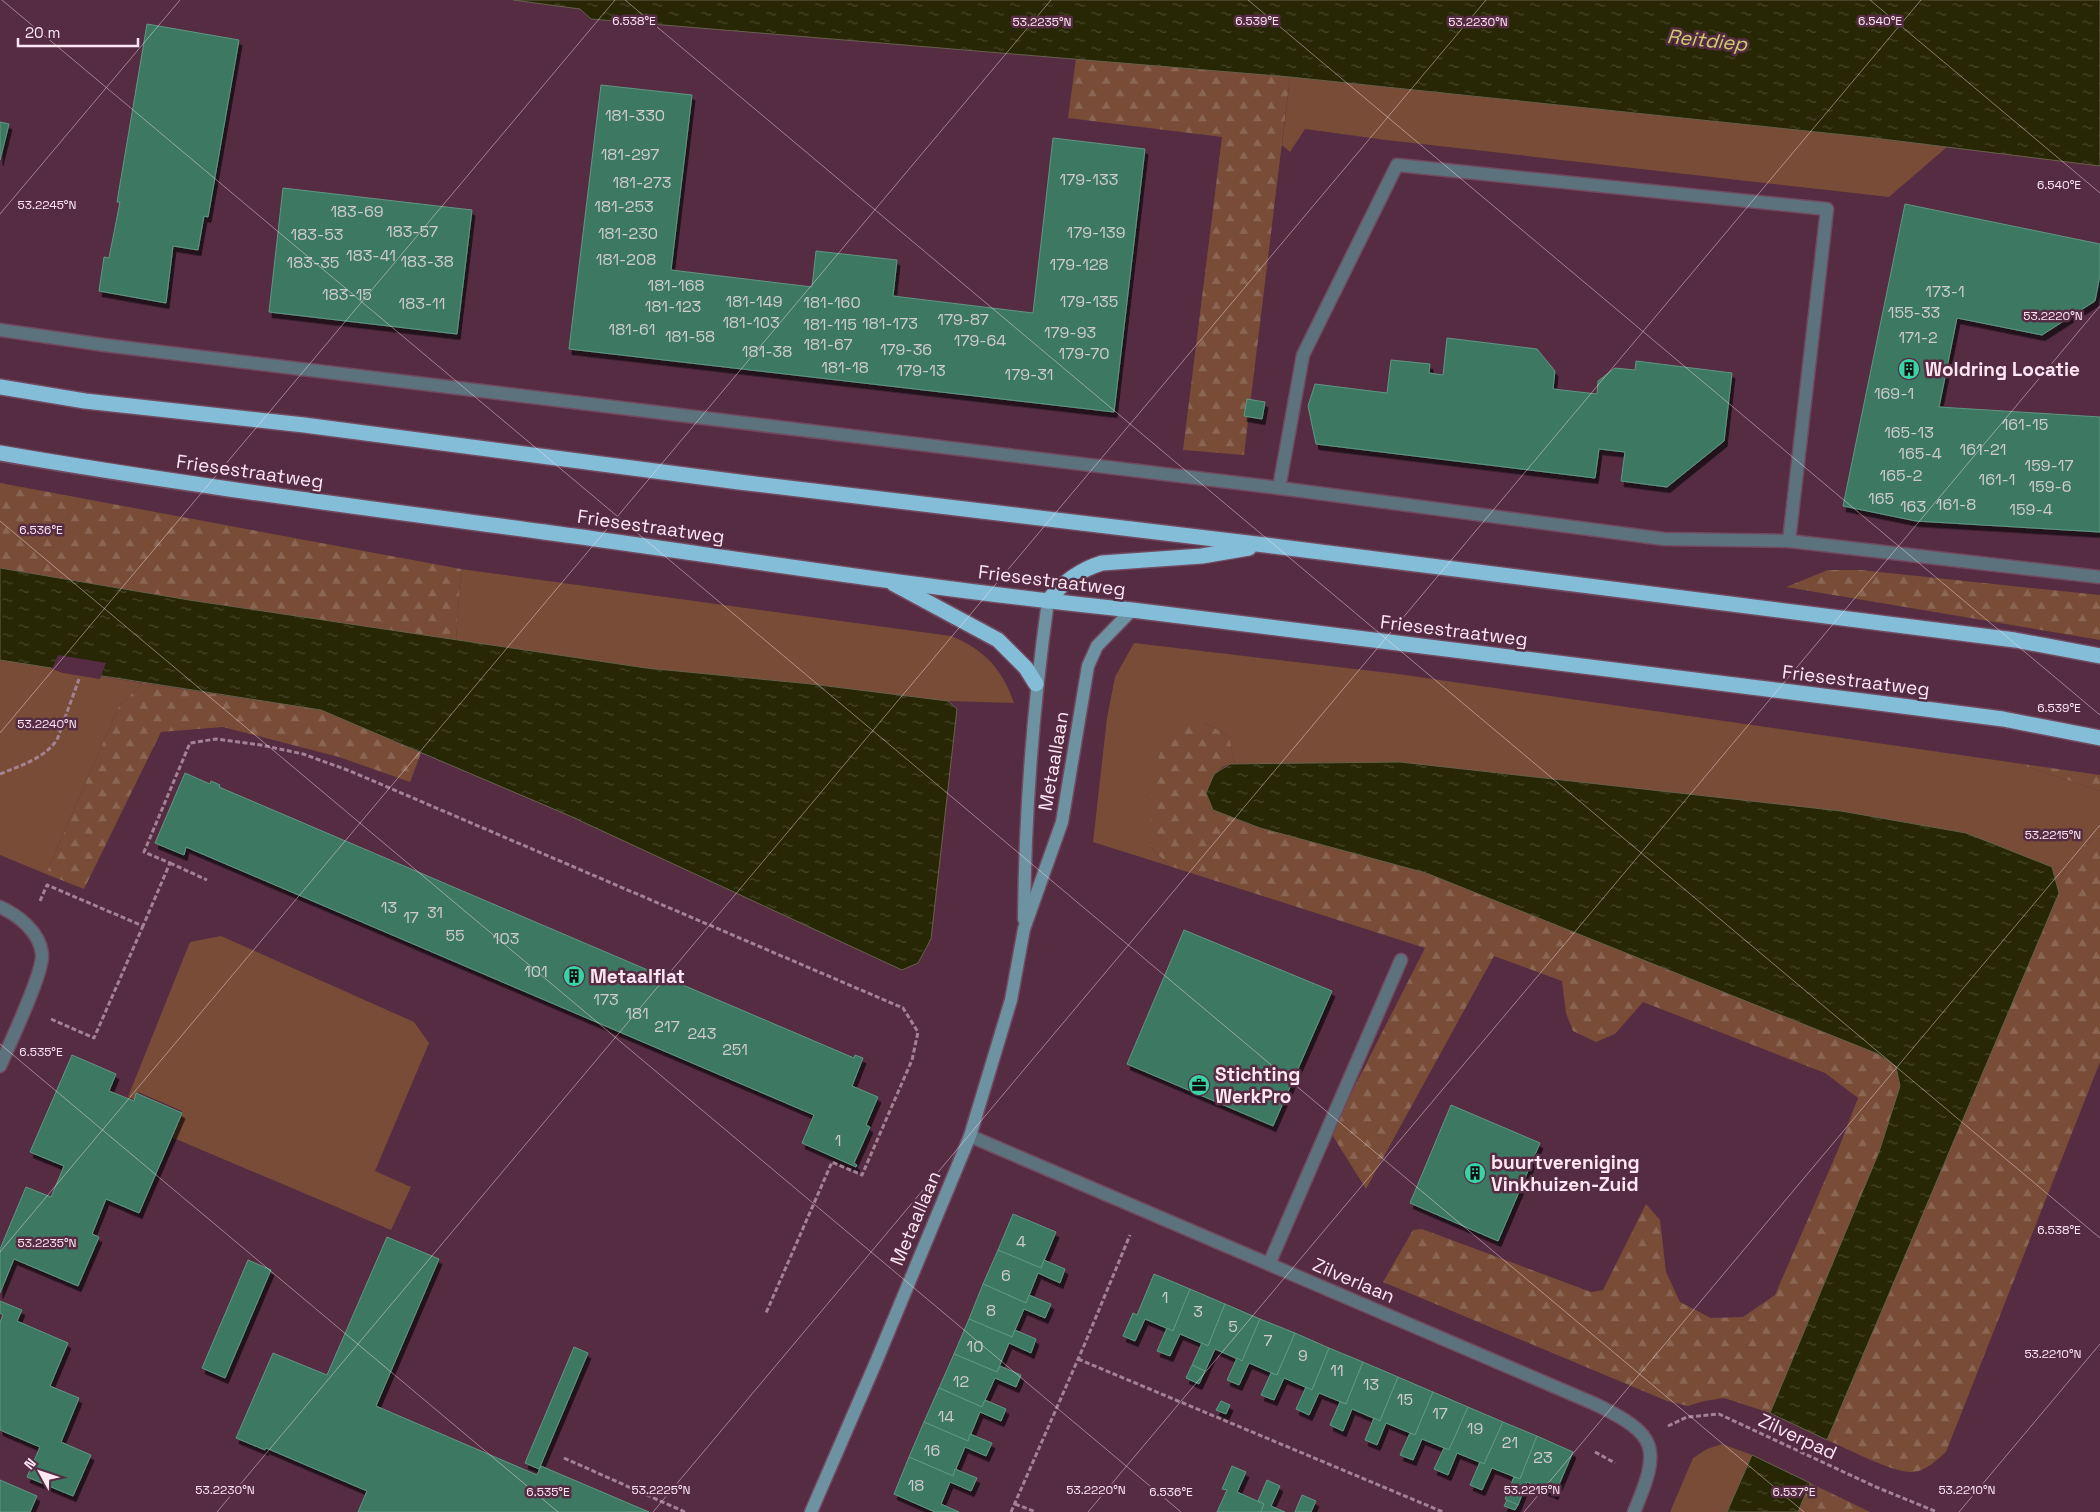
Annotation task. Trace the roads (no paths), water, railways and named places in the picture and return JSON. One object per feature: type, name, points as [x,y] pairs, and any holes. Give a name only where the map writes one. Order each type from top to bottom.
[{"type":"highway","points":[[0,387],[85,401],[304,425],[749,483],[1265,545],[2015,640],[2100,656]]},
{"type":"highway","name":"Friesestraatweg","points":[[0,452],[71,465],[234,489],[884,579],[2003,719],[2100,738]]},
{"type":"highway","points":[[1048,601],[1066,580],[1090,567],[1102,563],[1202,556],[1265,545]]},
{"type":"highway","points":[[884,579],[964,620],[998,640],[1026,668],[1036,684]]},
{"type":"street","points":[[1279,488],[1303,355],[1397,166],[1827,208],[1789,541]]},
{"type":"street","points":[[0,330],[104,346],[1279,488],[1664,540],[1789,541],[2100,577]]},
{"type":"street","name":"Metaallaan","points":[[811,1512],[970,1136],[1011,1000],[1024,929],[1027,804],[1036,684],[1048,601]]},
{"type":"street","name":"Metaallaan","points":[[1024,929],[1062,822],[1088,666],[1097,646],[1132,610]]},
{"type":"street","points":[[0,907],[8,910],[34,932],[43,954],[36,980],[0,1066]]},
{"type":"street","points":[[1269,1264],[1401,960]]},
{"type":"street","name":"Zilverlaan","points":[[970,1136],[1624,1418],[1646,1436],[1652,1461],[1634,1512]]},
{"type":"water","name":"Reitdiep","points":[[513,0],[2100,0],[2100,166],[1874,138],[1290,77],[591,19],[580,9]]},
{"type":"water","points":[[0,568],[189,600],[646,668],[811,684],[948,701],[957,709],[931,939],[918,963],[902,970],[570,816],[321,710],[0,660]]},
{"type":"water","points":[[1400,762],[1841,811],[1966,833],[2052,867],[2059,893],[1827,1440],[1770,1413],[1879,1152],[1900,1086],[1896,1067],[1878,1054],[1426,873],[1260,828],[1213,810],[1206,793],[1214,774],[1230,764]]},
{"type":"water","points":[[1752,1455],[1810,1483],[1798,1512],[1727,1512]]},
{"type":"place","name":"Woldring Locatie","points":[[1909,369]]},
{"type":"place","name":"Metaalflat","points":[[574,976]]},
{"type":"place","name":"Stichting WerkPro","points":[[1199,1085]]},
{"type":"place","name":"buurtvereniging Vinkhuizen-Zuid","points":[[1475,1173]]}]
